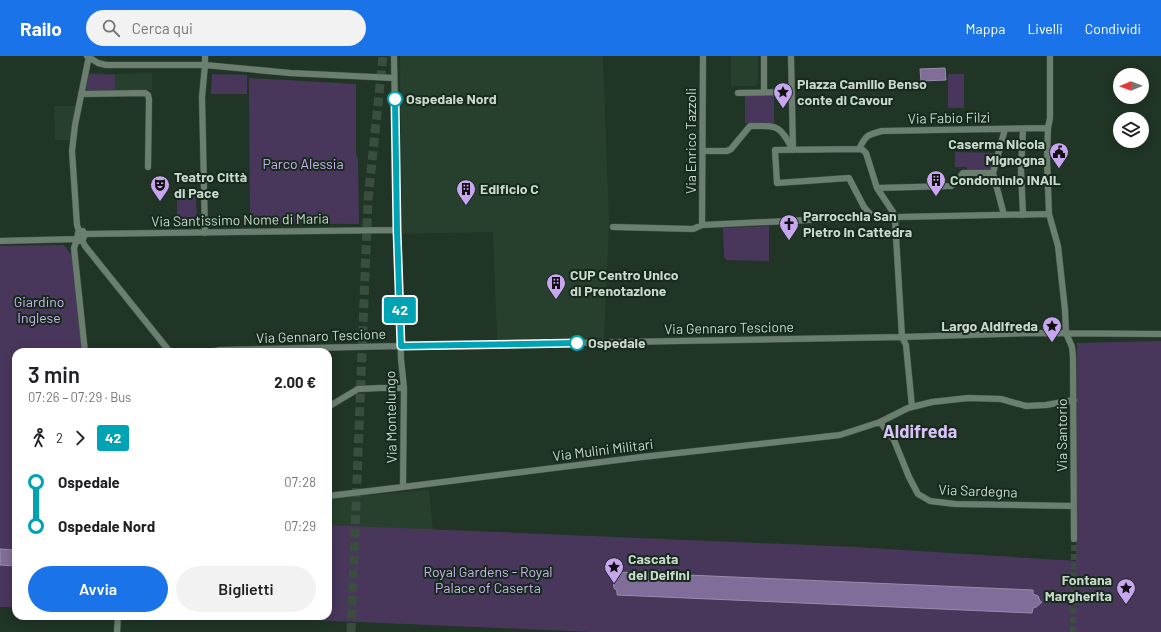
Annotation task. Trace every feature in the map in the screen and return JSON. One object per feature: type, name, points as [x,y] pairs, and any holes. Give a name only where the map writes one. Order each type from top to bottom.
[{"type":"street","points":[[205,56],[206,65],[202,96],[205,233]]},
{"type":"street","name":"Via Montelungo","points":[[394,56],[397,230],[401,359],[404,388],[403,487]]},
{"type":"street","name":"Via Enrico Tazzoli","points":[[702,225],[703,56]]},
{"type":"street","points":[[764,56],[764,92]]},
{"type":"street","points":[[791,56],[793,150]]},
{"type":"street","name":"Via Santorio","points":[[1050,56],[1050,118],[1048,128],[1047,175],[1049,214],[1058,246],[1066,333],[1072,347],[1074,400],[1074,539]]},
{"type":"street","points":[[167,348],[85,246],[81,236],[77,218],[72,151],[88,57],[98,63],[106,65],[206,65],[290,73],[394,78]]},
{"type":"street","points":[[738,93],[792,92]]},
{"type":"street","points":[[81,94],[145,93],[148,95],[148,167]]},
{"type":"street","points":[[702,151],[727,151],[750,126],[774,126],[784,134],[793,150]]},
{"type":"street","name":"Via Fabio Filzi","points":[[859,149],[864,139],[869,134],[882,131],[1048,128]]},
{"type":"street","points":[[1004,215],[993,173],[1005,129]]},
{"type":"street","points":[[1023,129],[1021,170],[1023,215]]},
{"type":"street","points":[[873,217],[864,207],[850,178],[777,183],[775,150],[859,149],[864,150],[866,153],[877,188],[894,216],[902,337],[906,344],[912,407]]},
{"type":"street","points":[[877,188],[951,186],[957,182],[962,174],[993,173]]},
{"type":"street","points":[[613,227],[693,229],[702,225],[894,216],[1049,214]]},
{"type":"street","name":"Via Santissimo Nome di Maria","points":[[0,241],[81,236],[397,230]]},
{"type":"street","points":[[81,236],[74,248],[84,348]]},
{"type":"street","points":[[1066,333],[1161,334]]},
{"type":"street","name":"Via Gennaro Tescione","points":[[310,348],[1066,333]]},
{"type":"street","points":[[332,405],[358,390],[404,388]]},
{"type":"street","name":"Via Mulini Militari","points":[[332,496],[642,457],[840,435],[880,422],[908,408],[932,402],[968,398],[1001,399],[1026,406],[1046,406],[1074,400]]},
{"type":"street","name":"Via Sardegna","points":[[880,422],[894,440],[909,477],[918,494],[930,501],[955,504],[1073,506]]},
{"type":"street","points":[[117,632],[118,620]]},
{"type":"shaded area","points":[[400,56],[603,56],[609,223],[604,338],[497,339],[493,232],[402,234]]},
{"type":"shaded area","points":[[731,56],[758,56],[758,83],[754,86],[731,86]]},
{"type":"shaded area","points":[[945,68],[946,80],[921,81],[920,69]]},
{"type":"shaded area","points":[[89,73],[152,73],[152,90],[86,90]]},
{"type":"shaded area","points":[[54,106],[79,106],[73,140],[55,140]]},
{"type":"shaded area","points":[[429,490],[433,530],[332,525],[332,498]]},
{"type":"shaded area","points":[[0,549],[12,550],[12,566],[0,565]]},
{"type":"shaded area","points":[[618,572],[1033,590],[1033,594],[1038,596],[1042,602],[1037,607],[1033,608],[1032,613],[617,595],[617,591],[614,588],[614,580],[618,577]]},
{"type":"green space","points":[[89,74],[115,75],[115,90],[86,90]]},
{"type":"green space","points":[[212,74],[247,75],[247,94],[211,94]]},
{"type":"green space","points":[[948,74],[964,74],[964,108],[948,108]]},
{"type":"green space","name":"Parco Alessia","points":[[249,78],[356,84],[356,155],[358,158],[359,224],[250,223]]},
{"type":"green space","points":[[745,96],[774,96],[774,123],[745,123]]},
{"type":"green space","points":[[955,152],[998,153],[993,173],[967,173],[967,167],[955,167]]},
{"type":"green space","points":[[177,195],[196,195],[197,226],[177,226]]},
{"type":"green space","points":[[769,226],[769,261],[726,260],[724,257],[723,228]]},
{"type":"green space","name":"Giardino Inglese","points":[[64,245],[72,256],[83,348],[12,348],[12,607],[0,607],[0,246]]},
{"type":"green space","name":"Royal Gardens - Royal Palace of Caserta","points":[[1161,341],[1161,632],[594,632],[310,620],[332,620],[332,525],[855,547],[1076,561],[1077,343]]},
{"type":"tunnel","points":[[351,632],[368,200],[383,56]]},
{"type":"tunnel","points":[[1073,632],[1074,539]]},
{"type":"bus line","name":"42","points":[[395,99],[401,346],[577,343]]},
{"type":"place","name":"Ospedale Nord","points":[[395,99]]},
{"type":"place","name":"Piazza Camillo Benso conte di Cavour","points":[[783,109]]},
{"type":"place","name":"Caserma Nicola Mignogna","points":[[1059,169]]},
{"type":"place","name":"Condominio INAIL","points":[[936,197]]},
{"type":"place","name":"Teatro Città di Pace","points":[[160,202]]},
{"type":"place","name":"Edificio C","points":[[466,206]]},
{"type":"place","name":"Parrocchia San Pietro in Cattedra","points":[[789,241]]},
{"type":"place","name":"CUP Centro Unico di Prenotazione","points":[[556,300]]},
{"type":"place","name":"Ospedale","points":[[577,343]]},
{"type":"place","name":"Largo Aldifreda","points":[[1052,343]]},
{"type":"place","name":"Cascata dei Delfini","points":[[614,584]]},
{"type":"place","name":"Fontana Margherita","points":[[1126,605]]},
{"type":"district","name":"Aldifreda","points":[[920,432]]}]
